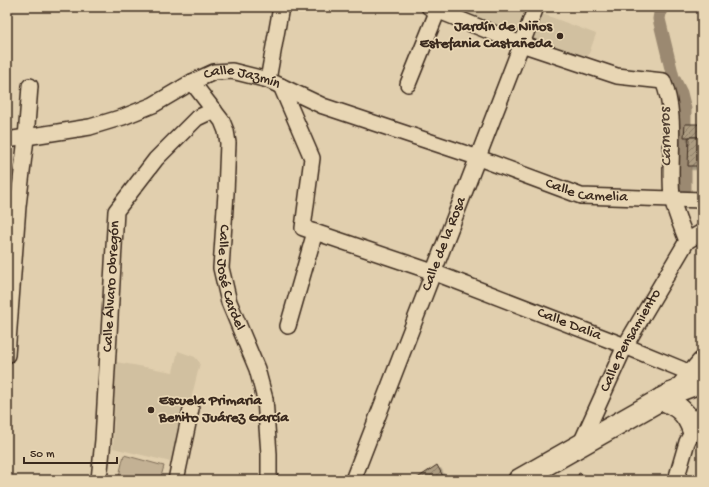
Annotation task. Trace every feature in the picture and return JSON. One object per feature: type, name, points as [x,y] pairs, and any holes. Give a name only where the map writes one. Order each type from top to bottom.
[{"type":"main road","points":[[690,382],[676,405],[687,416],[698,422]]},
{"type":"main road","points":[[519,480],[581,443],[690,382]]},
{"type":"street","points":[[281,7],[275,83],[312,158],[309,230],[288,326]]},
{"type":"street","name":"Calle de la Rosa","points":[[353,480],[476,157],[536,7]]},
{"type":"street","points":[[408,84],[434,9],[521,44],[617,76],[663,81],[667,91],[670,109],[672,198],[687,241],[702,232]]},
{"type":"street","name":"Calle Jazmín","points":[[7,140],[90,126],[123,117],[153,105],[192,82],[214,72],[232,71],[275,83],[323,106],[476,157]]},
{"type":"street","name":"Calle José Cardel","points":[[192,82],[222,121],[226,131],[228,143],[221,268],[229,302],[257,369],[264,399],[269,454],[269,480]]},
{"type":"street","points":[[7,355],[18,206],[30,86]]},
{"type":"street","name":"Calle Álvaro Obregón","points":[[99,480],[104,440],[116,210],[156,159],[197,118],[214,110]]},
{"type":"street","name":"Calle Camelia","points":[[476,157],[581,196],[702,200]]},
{"type":"street","name":"Calle Dalia","points":[[309,230],[433,272],[625,346],[690,382]]},
{"type":"street","name":"Calle Pensamiento","points":[[581,443],[625,346],[687,241]]},
{"type":"street","points":[[176,480],[191,409]]},
{"type":"street","points":[[676,480],[683,453],[698,422]]},
{"type":"shaded area","points":[[442,7],[526,7],[515,35]]},
{"type":"shaded area","name":"Jardín de Niños Estefania Castañeda","points":[[535,11],[596,34],[586,62],[525,38]]},
{"type":"shaded area","name":"Escuela Primaria Benito Juárez García","points":[[178,351],[195,357],[200,363],[175,463],[113,448],[116,362],[173,372]]},
{"type":"shaded area","points":[[124,455],[164,466],[160,480],[118,480]]},
{"type":"building","points":[[685,124],[702,124],[702,137],[684,137]]},
{"type":"building","points":[[689,137],[702,137],[702,166],[688,166]]},
{"type":"building","points":[[437,465],[445,480],[416,479]]},
{"type":"building","points":[[579,473],[597,480],[576,480]]},
{"type":"waterway","name":"Carneros","points":[[661,7],[659,19],[673,77],[681,93],[685,109],[685,197]]},
{"type":"place","name":"Jardín de Niños Estefania Castañeda","points":[[560,36]]},
{"type":"place","name":"Escuela Primaria Benito Juárez García","points":[[151,410]]}]
